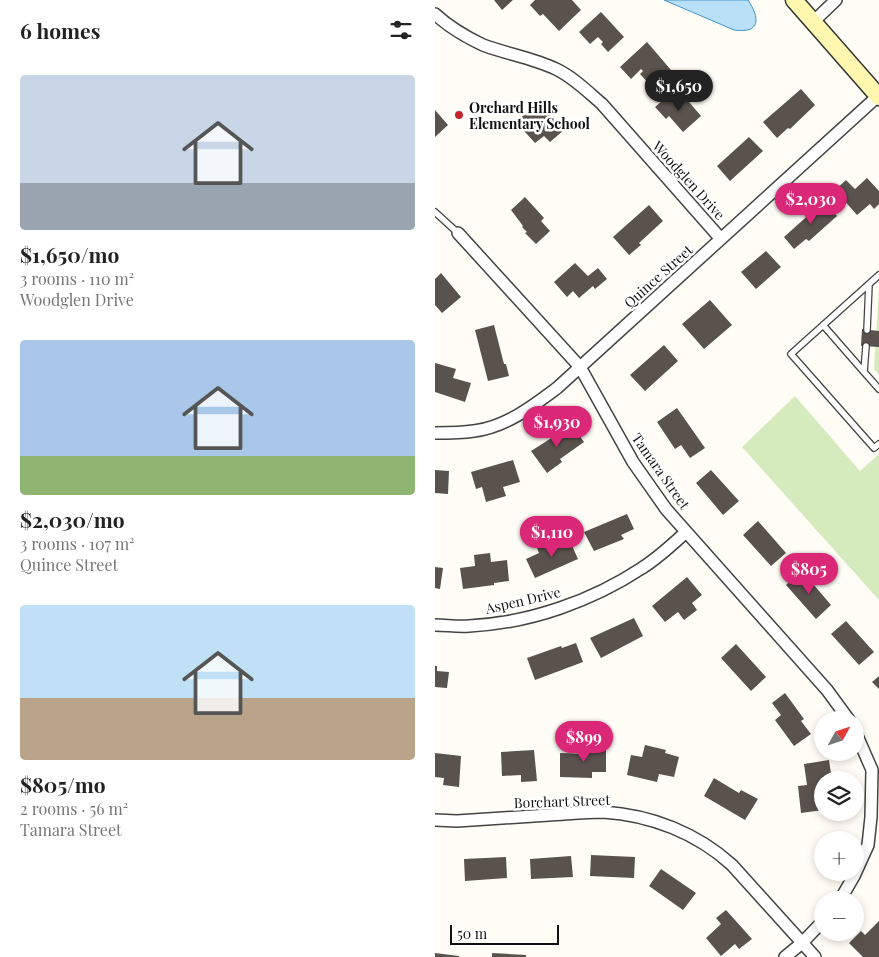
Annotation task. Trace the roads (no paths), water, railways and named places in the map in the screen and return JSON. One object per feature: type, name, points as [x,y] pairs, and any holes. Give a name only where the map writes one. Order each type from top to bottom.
[{"type":"main road","points":[[797,1],[878,96]]},
{"type":"street","points":[[813,22],[837,0]]},
{"type":"street","name":"Woodglen Drive","points":[[435,14],[457,32],[484,45],[559,70],[585,89],[602,104],[721,239]]},
{"type":"street","name":"Quince Street","points":[[435,433],[476,431],[502,423],[529,409],[557,388],[878,96]]},
{"type":"street","name":"Tamara Street","points":[[457,233],[580,367],[633,462],[666,509],[827,690],[842,711]]},
{"type":"street","name":"Aspen Drive","points":[[435,625],[469,626],[553,611],[607,589],[643,568],[687,532]]},
{"type":"street","points":[[845,891],[873,846],[871,817],[875,770],[864,749]]},
{"type":"street","name":"Borchart Street","points":[[435,820],[457,821],[603,812],[639,818],[668,826],[688,834],[719,853],[815,957]]},
{"type":"street","points":[[785,957],[814,930]]},
{"type":"lane","points":[[435,212],[457,233]]},
{"type":"lane","points":[[879,275],[791,354],[874,448],[879,444]]},
{"type":"lane","points":[[867,330],[869,284]]},
{"type":"lane","points":[[823,325],[879,389]]},
{"type":"lane","points":[[864,372],[866,346]]},
{"type":"water","points":[[664,0],[748,0],[755,13],[756,23],[749,30],[734,30]]},
{"type":"place","name":"Orchard Hills Elementary School","points":[[459,115]]}]
